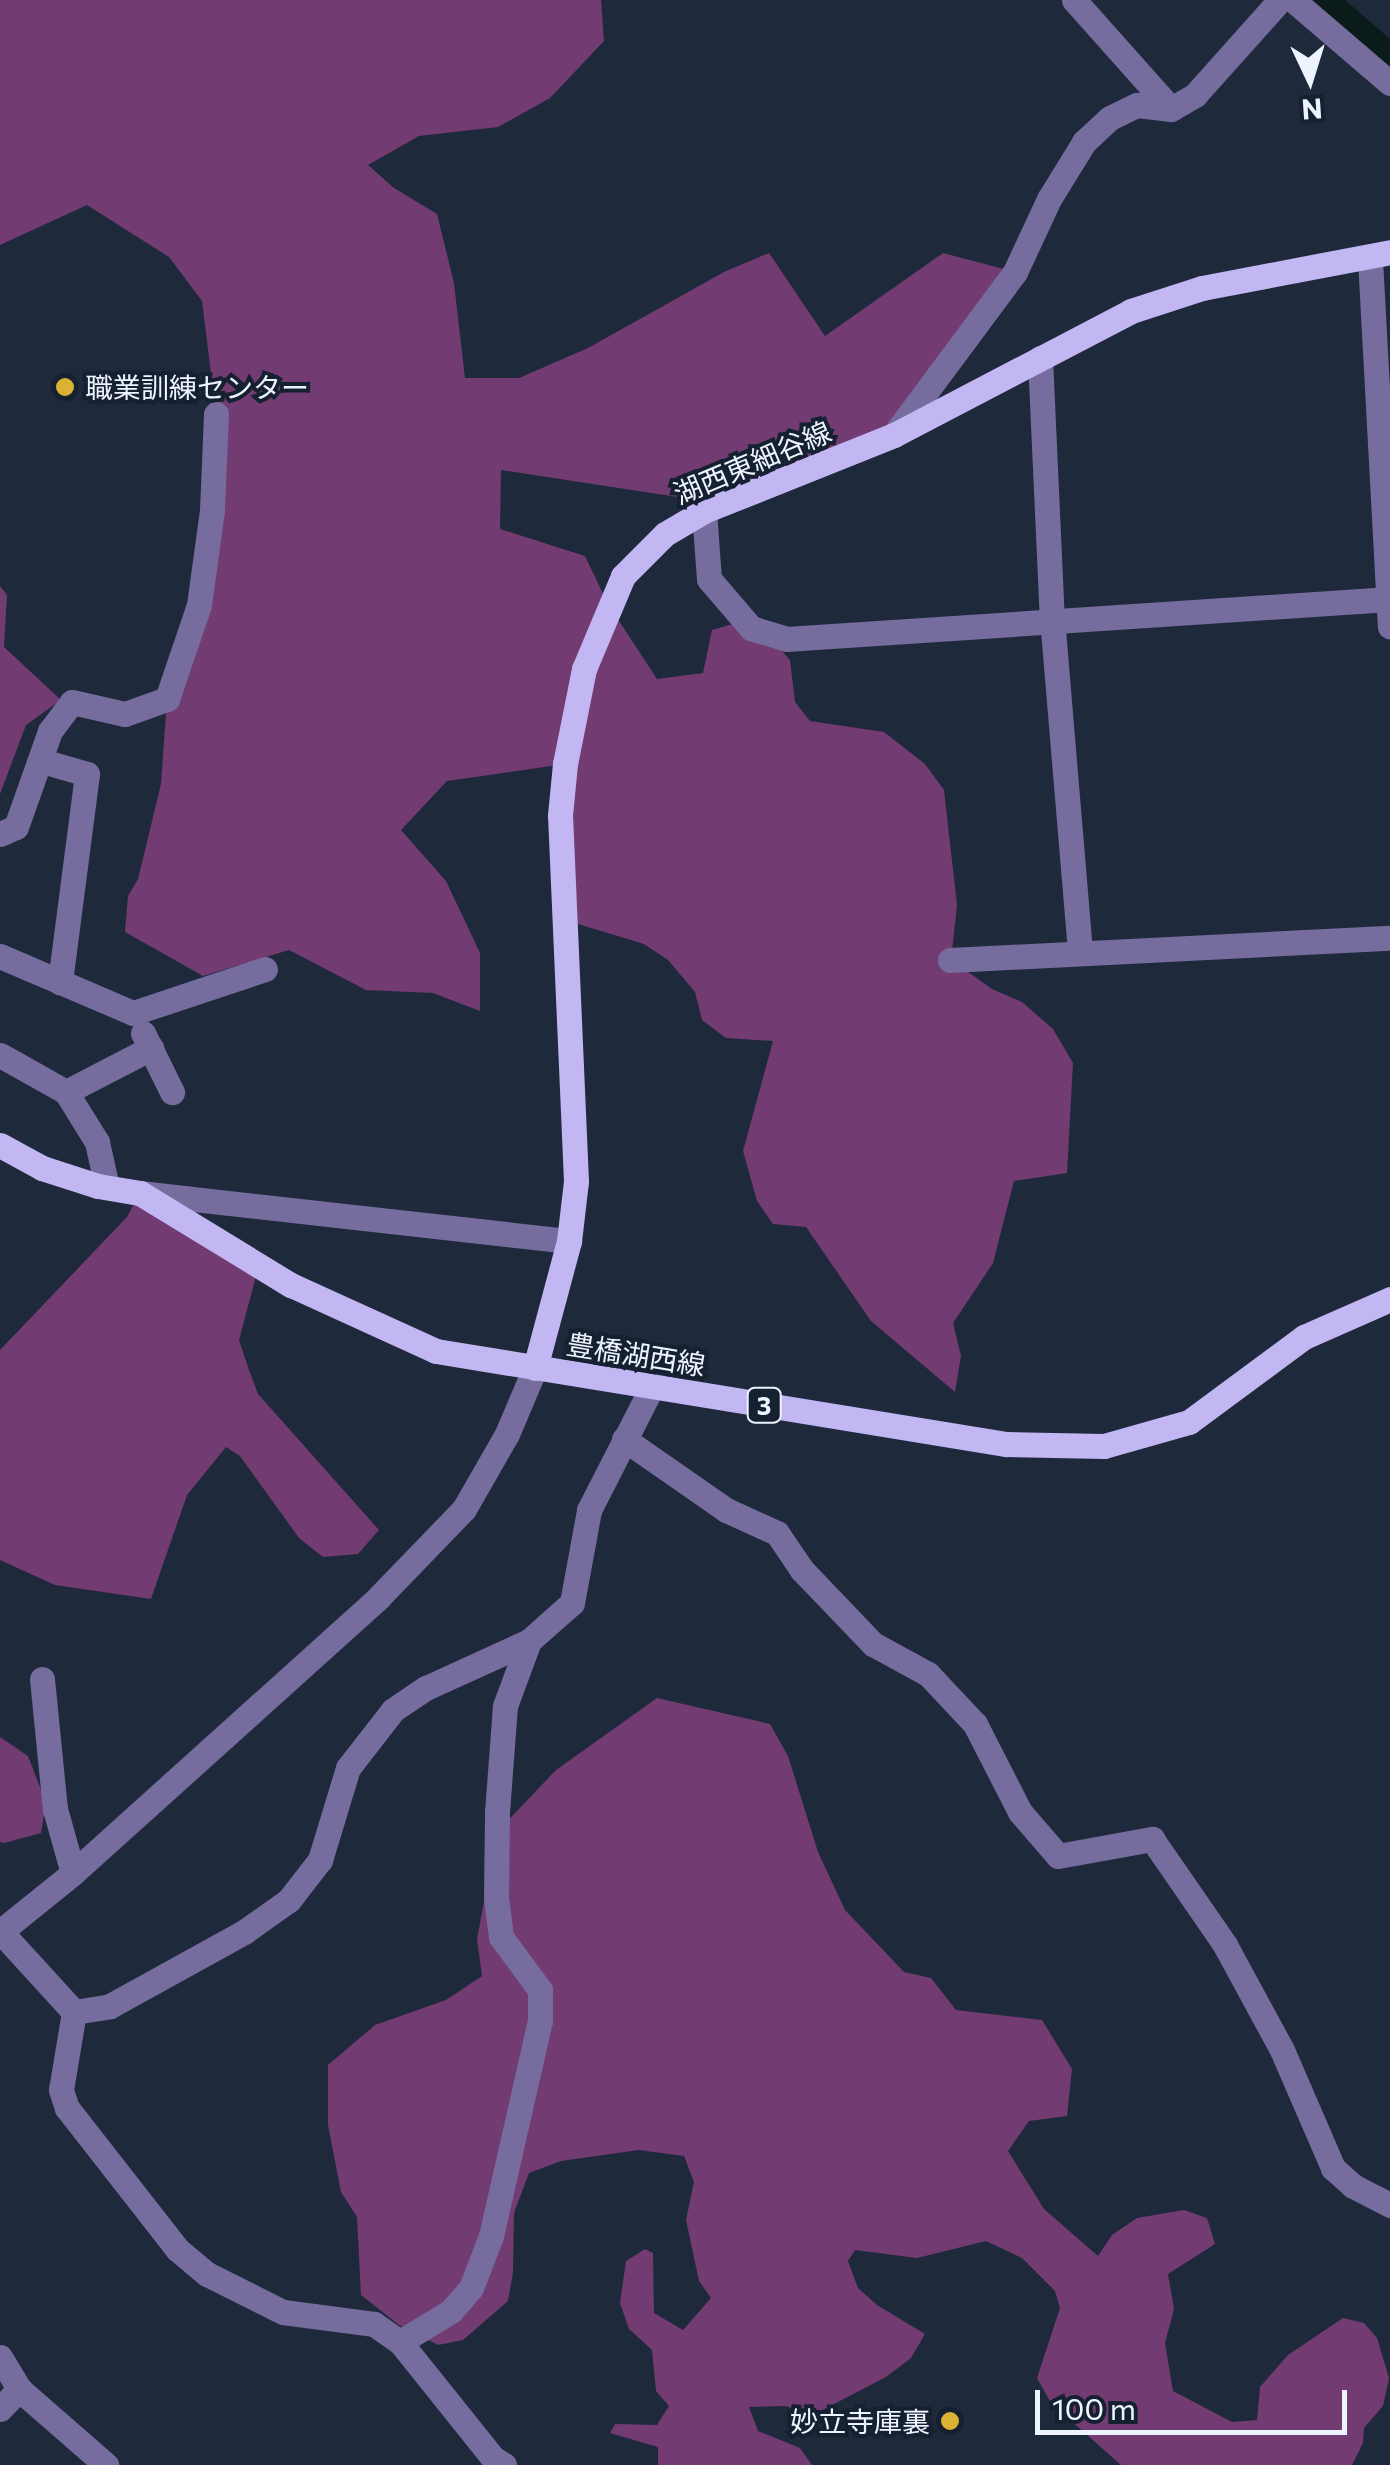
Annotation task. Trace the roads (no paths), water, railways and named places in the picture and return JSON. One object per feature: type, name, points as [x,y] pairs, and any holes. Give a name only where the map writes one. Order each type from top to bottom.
[{"type":"main road","name":"湖西東細谷線","points":[[535,1368],[568,1241],[576,1180],[560,814],[584,669],[624,576],[665,534],[704,511],[894,436],[1131,311],[1202,288],[1380,255]]},
{"type":"main road","name":"豊橋湖西線","points":[[0,1146],[42,1168],[140,1193],[353,1316],[436,1351],[1006,1444],[1104,1446],[1188,1422],[1304,1337],[1390,1299]]},
{"type":"street","points":[[1074,0],[1172,109]]},
{"type":"street","points":[[894,436],[1015,272],[1049,198],[1084,142],[1110,118],[1137,105],[1172,109],[1196,96],[1280,0]]},
{"type":"street","points":[[1292,0],[1390,83]]},
{"type":"street","points":[[1380,255],[1390,626]]},
{"type":"street","points":[[1040,358],[1052,618],[1080,952]]},
{"type":"street","points":[[0,834],[16,827],[50,731],[72,702],[126,714],[167,700],[199,605],[212,510],[216,414]]},
{"type":"street","points":[[704,511],[709,580],[751,628],[786,639],[1052,618],[1389,599]]},
{"type":"street","points":[[42,762],[87,774],[60,982]]},
{"type":"street","points":[[950,960],[1390,938]]},
{"type":"street","points":[[0,956],[134,1013],[265,969]]},
{"type":"street","points":[[134,1013],[172,1092]]},
{"type":"street","points":[[66,1092],[151,1048]]},
{"type":"street","points":[[0,1055],[66,1092],[97,1142],[108,1187]]},
{"type":"street","points":[[140,1193],[568,1241]]},
{"type":"street","points":[[74,2012],[0,1932],[73,1874],[379,1597],[464,1509],[507,1434],[535,1368]]},
{"type":"street","points":[[74,2012],[110,2006],[244,1932],[289,1900],[320,1860],[348,1768],[394,1710],[426,1688],[529,1641],[572,1603],[589,1510],[652,1388]]},
{"type":"street","points":[[624,1439],[726,1510],[777,1533],[802,1570],[873,1644],[928,1674],[976,1724],[1020,1812],[1058,1856],[1152,1839],[1226,1946],[1282,2050],[1333,2168],[1353,2186],[1390,2204]]},
{"type":"street","points":[[400,2342],[451,2311],[471,2288],[491,2236],[540,2021],[540,1990],[501,1937],[496,1897],[496,1812],[505,1706],[529,1641]]},
{"type":"street","points":[[42,1679],[55,1808],[73,1874]]},
{"type":"street","points":[[74,2012],[62,2090],[67,2108],[177,2249],[207,2274],[284,2312],[374,2324],[400,2342],[493,2458],[504,2465]]},
{"type":"street","points":[[0,2357],[19,2390],[106,2465]]},
{"type":"street","points":[[0,2410],[19,2390]]},
{"type":"waterway","points":[[1316,0],[1390,64]]},
{"type":"place","name":"職業訓練センター","points":[[65,387]]},
{"type":"place","name":"妙立寺庫裏","points":[[950,2421]]}]
